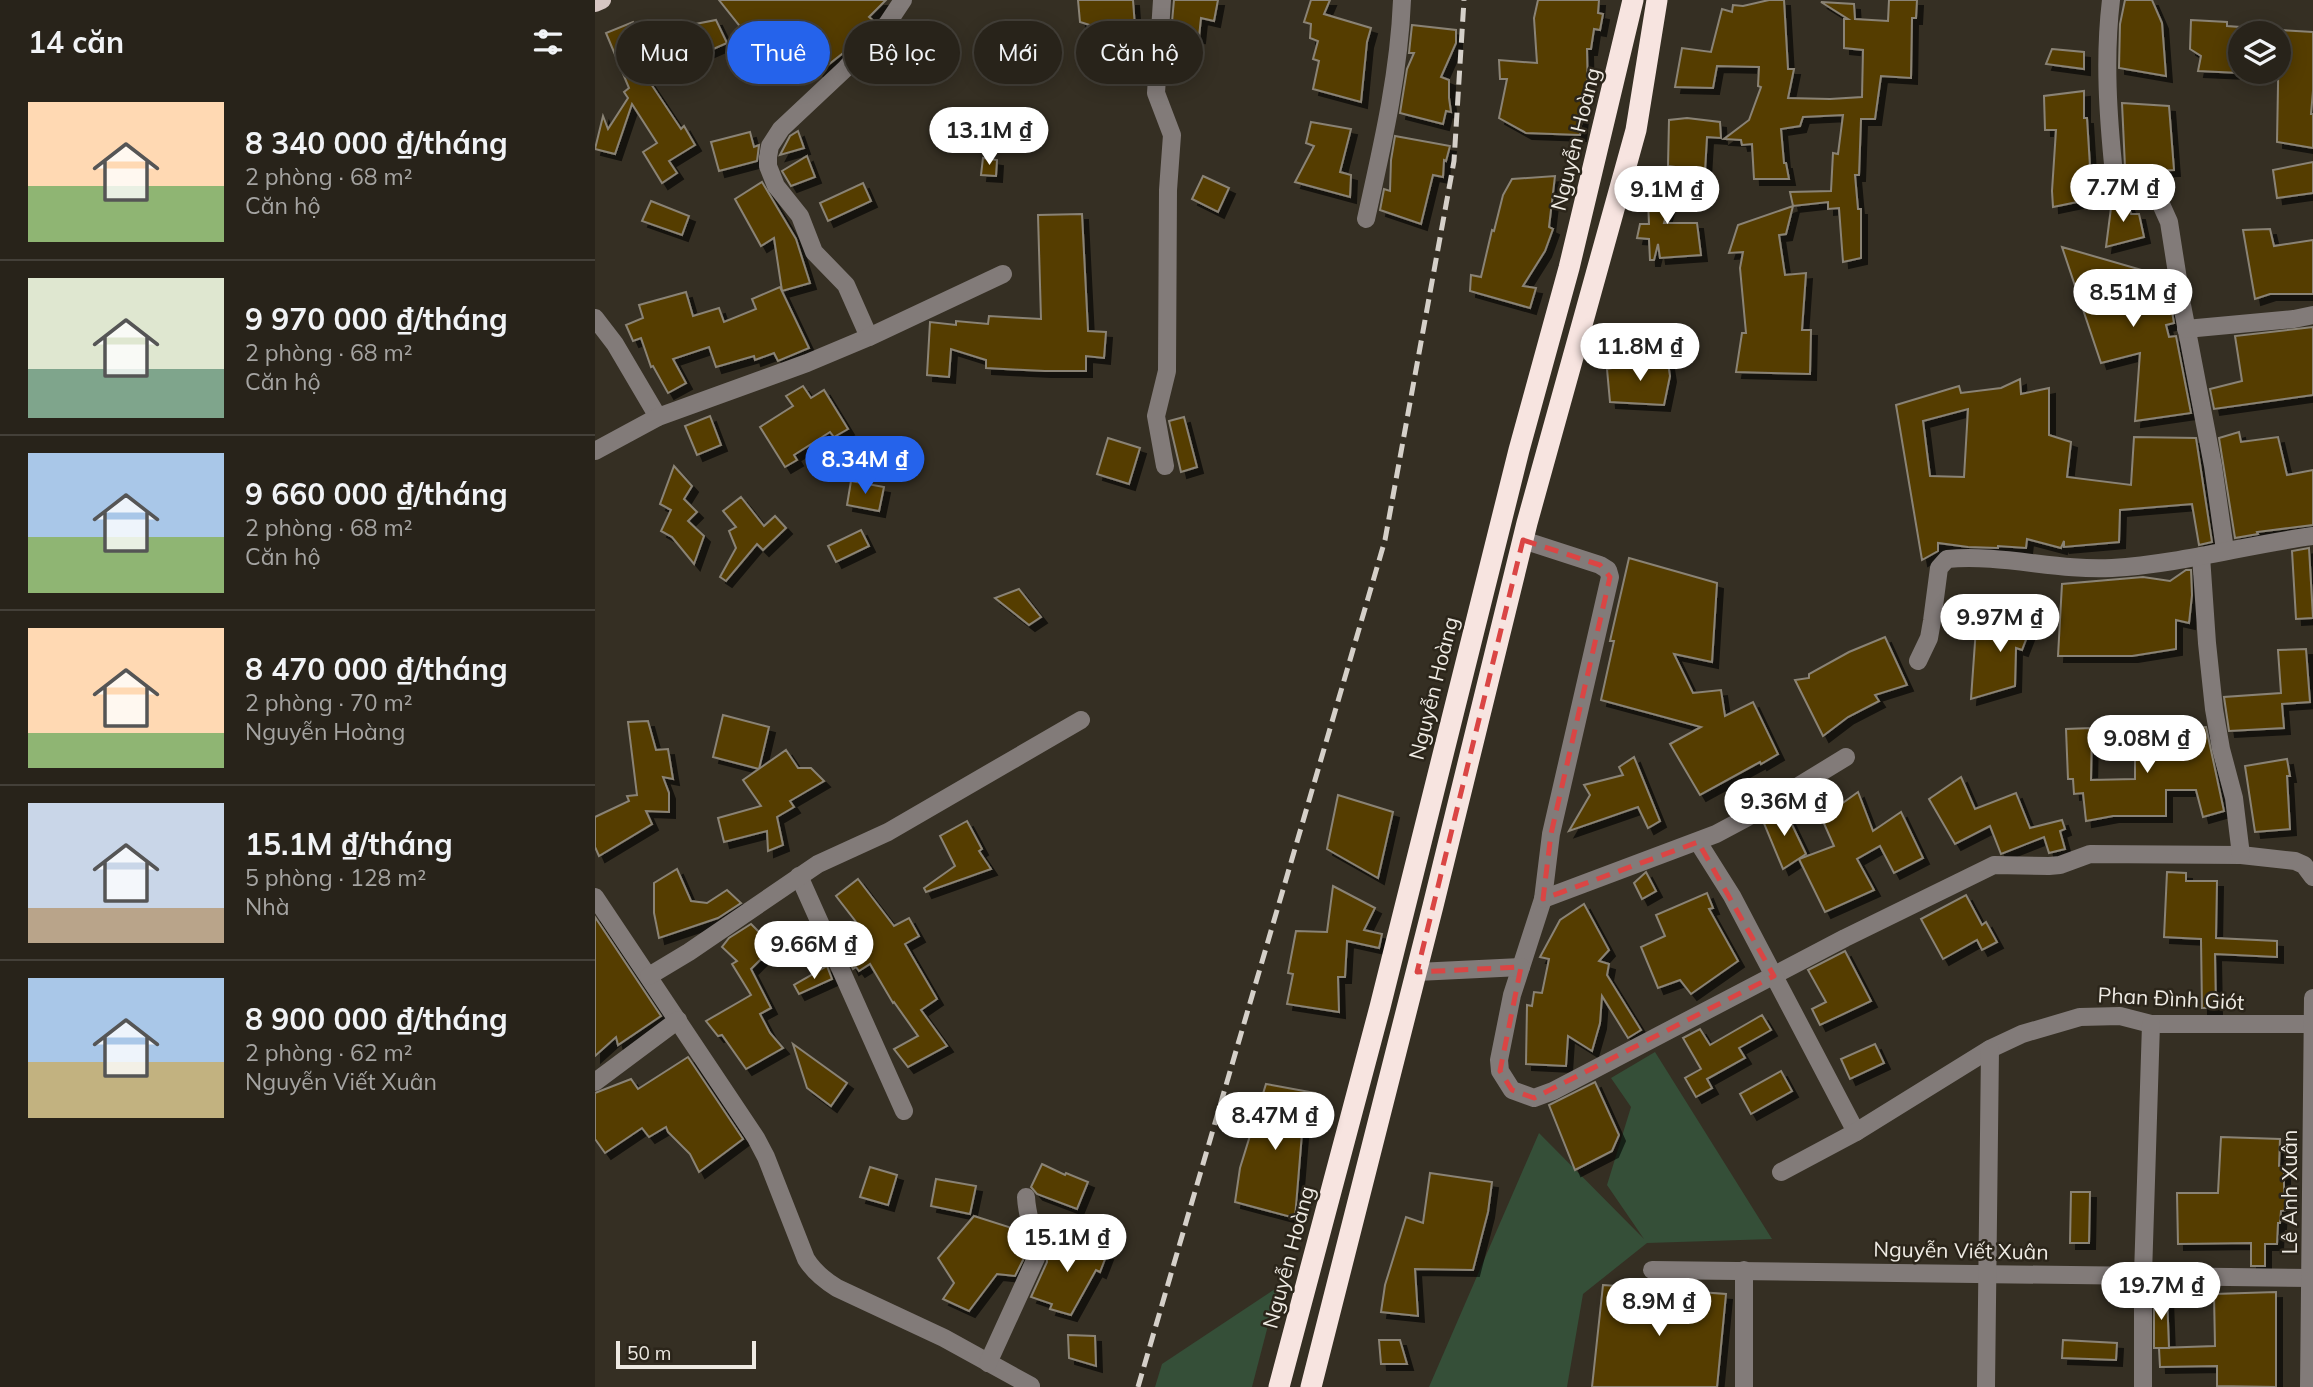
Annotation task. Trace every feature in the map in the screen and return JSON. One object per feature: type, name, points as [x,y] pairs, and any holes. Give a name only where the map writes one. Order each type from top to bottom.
[{"type":"highway","name":"Nguyễn Hoàng","points":[[1279,1387],[1380,1007],[1519,450],[1569,268],[1633,0]]},
{"type":"highway","points":[[1311,1387],[1523,540],[1636,130],[1657,0]]},
{"type":"main road","points":[[595,3],[602,0]]},
{"type":"street","points":[[869,337],[846,285],[814,252],[800,216],[776,186],[768,166],[768,156],[770,146],[781,129],[846,68],[887,24],[903,0]]},
{"type":"street","points":[[1162,0],[1156,93],[1172,135],[1168,190],[1167,371],[1156,416],[1165,466]]},
{"type":"street","points":[[1366,219],[1389,119],[1397,66],[1402,0]]},
{"type":"street","points":[[2111,0],[2107,52],[2114,174],[2159,202],[2166,212],[2213,466],[2225,550]]},
{"type":"street","points":[[595,451],[658,417],[807,363],[1003,274]]},
{"type":"street","points":[[2186,329],[2313,315]]},
{"type":"street","points":[[595,318],[615,344],[658,417]]},
{"type":"street","points":[[1918,661],[1929,638],[1933,621],[1939,568],[1947,559],[1984,558],[2113,568],[2313,536]]},
{"type":"street","points":[[1523,540],[1600,565],[1608,570],[1611,577],[1551,834],[1543,899],[1512,995],[1499,1060],[1500,1072],[1512,1090],[1534,1098],[1553,1091],[1876,922],[1994,864],[2060,865],[2091,854],[2241,855],[2295,861],[2312,874]]},
{"type":"street","points":[[2201,556],[2214,709],[2234,798],[2241,855]]},
{"type":"street","points":[[649,976],[689,952],[799,876],[830,858],[887,832],[1081,720]]},
{"type":"street","points":[[1543,899],[1698,842],[1746,818],[1846,757]]},
{"type":"street","points":[[1698,842],[1732,897],[1856,1132]]},
{"type":"street","points":[[799,876],[904,1111]]},
{"type":"street","points":[[595,897],[766,1157],[785,1211],[813,1270],[837,1288],[944,1338],[1031,1385]]},
{"type":"street","points":[[1417,972],[1521,967]]},
{"type":"street","name":"Lê Anh Xuân","points":[[2309,1387],[2313,998]]},
{"type":"street","name":"Phan Đình Giót","points":[[1781,1172],[1856,1132],[1990,1048],[2022,1034],[2080,1017],[2120,1016],[2151,1024],[2312,1024]]},
{"type":"street","points":[[595,1082],[678,1020]]},
{"type":"street","points":[[2143,1387],[2143,1275],[2151,1024]]},
{"type":"street","points":[[1986,1387],[1990,1048]]},
{"type":"street","points":[[988,1363],[1036,1258],[1036,1242],[1026,1214],[1026,1197]]},
{"type":"street","name":"Nguyễn Viết Xuân","points":[[1652,1270],[2311,1278]]},
{"type":"street","points":[[1744,1270],[1744,1387]]},
{"type":"highlighted area","points":[[1523,540],[1600,565],[1610,577],[1609,588],[1551,834],[1543,899],[1698,842],[1774,976],[1534,1098],[1512,1090],[1500,1071],[1521,967],[1417,972]]},
{"type":"green space","points":[[1655,1052],[1772,1239],[1647,1243],[1583,1294],[1567,1387],[1429,1387],[1539,1133],[1644,1239],[1607,1185],[1631,1107],[1611,1078]]},
{"type":"green space","points":[[1278,1287],[1252,1387],[1155,1387],[1162,1364]]},
{"type":"building","points":[[719,0],[886,0],[869,17],[874,21],[844,21],[844,52],[830,63],[830,21],[736,21]]},
{"type":"building","points":[[1078,0],[1133,0],[1135,21],[1080,21]]},
{"type":"building","points":[[1174,0],[1218,0],[1214,21],[1201,18],[1201,21],[1172,21]]},
{"type":"building","points":[[1311,0],[1330,0],[1324,14],[1371,28],[1361,102],[1313,89],[1319,61],[1313,59],[1318,41],[1310,38],[1311,24],[1304,22]]},
{"type":"building","points":[[1538,0],[1599,0],[1598,13],[1603,14],[1600,30],[1594,29],[1591,49],[1587,49],[1588,95],[1584,95],[1580,135],[1526,133],[1499,118],[1507,79],[1500,79],[1499,60],[1537,63],[1534,18]]},
{"type":"building","points":[[1769,0],[1784,0],[1788,69],[1794,69],[1788,98],[1830,99],[1862,97],[1863,50],[1844,48],[1844,19],[1848,19],[1821,2],[1854,4],[1855,19],[1888,21],[1889,0],[1917,0],[1916,18],[1912,18],[1911,78],[1881,76],[1875,119],[1861,119],[1859,175],[1855,175],[1858,209],[1861,209],[1861,258],[1843,262],[1839,208],[1828,209],[1828,202],[1793,206],[1790,192],[1831,191],[1833,153],[1838,154],[1843,115],[1803,117],[1800,126],[1781,129],[1784,163],[1789,179],[1754,179],[1752,144],[1742,145],[1741,140],[1724,139],[1749,120],[1761,87],[1758,86],[1759,67],[1717,66],[1713,88],[1675,87],[1682,48],[1711,52],[1722,9],[1732,12],[1733,5],[1743,6]]},
{"type":"building","points":[[2125,0],[2152,0],[2162,23],[2166,76],[2119,68],[2120,24]]},
{"type":"building","points":[[716,20],[727,43],[713,49],[713,21],[711,21]]},
{"type":"building","points":[[2191,20],[2227,22],[2228,72],[2198,71],[2201,56],[2190,49]]},
{"type":"building","points":[[1412,25],[1456,30],[1456,43],[1441,77],[1449,80],[1451,112],[1446,111],[1443,124],[1400,113],[1407,69],[1414,53],[1409,53]]},
{"type":"building","points":[[616,29],[616,57],[606,33]]},
{"type":"building","points":[[2291,31],[2313,32],[2313,148],[2277,142],[2278,84],[2291,84]]},
{"type":"building","points":[[2052,49],[2084,52],[2084,69],[2046,64]]},
{"type":"building","points":[[627,84],[651,84],[681,129],[684,126],[695,145],[669,161],[677,173],[662,183],[643,152],[657,143],[632,104],[615,154],[595,149],[603,116],[608,129],[628,98],[624,92],[629,88]]},
{"type":"building","points":[[2084,91],[2092,199],[2053,207],[2056,130],[2045,130],[2044,96]]},
{"type":"building","points":[[2122,103],[2169,106],[2174,170],[2130,171],[2125,167]]},
{"type":"building","points":[[1687,118],[1720,122],[1721,138],[1707,137],[1705,171],[1668,166],[1669,120]]},
{"type":"building","points":[[1311,122],[1351,129],[1340,172],[1351,175],[1350,197],[1295,182],[1314,146],[1306,143]]},
{"type":"building","points":[[798,131],[804,148],[780,155],[790,136]]},
{"type":"building","points":[[750,132],[754,147],[759,145],[757,161],[719,171],[711,142]]},
{"type":"building","points":[[1395,136],[1450,146],[1446,161],[1444,160],[1443,177],[1433,175],[1421,224],[1380,210],[1384,189],[1390,191]]},
{"type":"building","points":[[807,156],[815,177],[791,186],[782,171]]},
{"type":"building","points":[[983,158],[997,160],[996,176],[981,175]]},
{"type":"building","points":[[2313,162],[2313,193],[2277,198],[2273,170]]},
{"type":"building","points":[[1203,176],[1229,188],[1218,212],[1192,199]]},
{"type":"building","points":[[1555,176],[1549,227],[1553,229],[1545,251],[1523,286],[1536,288],[1530,308],[1470,291],[1471,275],[1481,277],[1503,195],[1512,179]]},
{"type":"building","points":[[1647,178],[1674,185],[1664,223],[1697,223],[1701,255],[1660,258],[1658,244],[1654,260],[1650,260],[1649,239],[1637,238],[1640,224],[1649,224]]},
{"type":"building","points":[[762,182],[796,239],[810,283],[782,291],[774,238],[761,246],[735,199]]},
{"type":"building","points":[[863,183],[871,201],[828,221],[820,203]]},
{"type":"building","points":[[2126,198],[2131,214],[2139,214],[2144,237],[2106,247],[2112,200]]},
{"type":"building","points":[[651,201],[689,216],[682,235],[642,221]]},
{"type":"building","points":[[1793,206],[1786,234],[1779,235],[1785,275],[1806,273],[1802,330],[1811,330],[1810,374],[1736,372],[1742,333],[1746,333],[1740,268],[1743,252],[1729,253],[1738,225]]},
{"type":"building","points":[[1082,214],[1088,331],[1106,332],[1104,358],[1086,356],[1086,371],[986,368],[986,360],[951,349],[949,377],[927,375],[930,322],[956,325],[956,321],[988,324],[989,316],[1041,319],[1038,215]]},
{"type":"building","points":[[2270,229],[2274,246],[2313,240],[2313,294],[2270,294],[2255,299],[2243,230]]},
{"type":"building","points":[[2062,247],[2166,277],[2174,323],[2166,325],[2169,337],[2176,336],[2191,413],[2135,421],[2140,353],[2101,363]]},
{"type":"building","points":[[780,287],[809,348],[778,361],[774,353],[755,360],[754,356],[716,367],[709,347],[673,359],[686,383],[668,393],[653,366],[651,367],[641,338],[633,341],[626,325],[643,318],[639,305],[686,292],[693,316],[719,308],[724,322],[756,309],[752,299]]},
{"type":"building","points":[[2313,327],[2313,395],[2214,409],[2210,389],[2242,381],[2235,336]]},
{"type":"building","points":[[1667,357],[1670,376],[1664,405],[1610,402],[1607,369]]},
{"type":"building","points":[[2020,379],[2021,394],[2049,388],[2049,435],[2071,442],[2067,477],[2131,485],[2134,437],[2196,438],[2212,542],[2199,545],[2192,504],[2120,510],[2119,542],[2064,547],[2064,541],[2061,548],[2027,539],[2026,548],[1968,547],[1938,543],[1938,551],[1922,560],[1896,405],[1959,386],[1961,393],[2001,388]],"holes":[[[1968,409],[1964,477],[1930,476],[1923,421]]]},
{"type":"building","points":[[803,386],[811,398],[824,390],[848,429],[834,437],[830,432],[794,455],[797,460],[785,467],[760,427],[793,406],[786,396]]},
{"type":"building","points":[[710,416],[721,445],[697,455],[685,426]]},
{"type":"building","points":[[1184,417],[1197,467],[1181,472],[1169,421]]},
{"type":"building","points":[[2239,432],[2241,442],[2278,437],[2287,475],[2313,470],[2313,525],[2257,532],[2258,534],[2235,538],[2219,438]]},
{"type":"building","points":[[1108,438],[1140,448],[1129,484],[1097,474]]},
{"type":"building","points":[[674,466],[692,486],[684,499],[697,512],[688,521],[704,536],[694,564],[672,537],[661,531],[671,510],[660,504]]},
{"type":"building","points":[[851,481],[884,487],[879,511],[847,505]]},
{"type":"building","points":[[741,497],[764,526],[775,516],[786,528],[763,550],[757,544],[726,581],[720,577],[736,548],[729,531],[736,527],[723,511]]},
{"type":"building","points":[[861,530],[869,546],[836,562],[828,546]]},
{"type":"building","points":[[2309,548],[2313,618],[2296,619],[2292,551]]},
{"type":"building","points":[[1629,558],[1717,583],[1712,662],[1674,654],[1693,693],[1721,690],[1725,716],[1753,702],[1778,754],[1700,795],[1670,744],[1701,727],[1601,700],[1614,641],[1610,641]]},
{"type":"building","points":[[2186,570],[2191,570],[2189,623],[2176,620],[2176,649],[2132,656],[2058,656],[2062,584],[2143,577],[2170,581]]},
{"type":"building","points":[[1019,589],[1041,617],[1029,625],[995,598]]},
{"type":"building","points":[[2024,598],[2042,598],[2022,650],[2016,648],[2015,686],[1971,699],[1976,628],[2016,636]]},
{"type":"building","points":[[1885,637],[1907,685],[1875,695],[1879,701],[1848,717],[1823,736],[1795,680],[1809,678],[1809,674],[1849,652]]},
{"type":"building","points":[[2306,649],[2310,702],[2282,704],[2284,728],[2229,731],[2224,697],[2281,693],[2278,650]]},
{"type":"building","points":[[723,715],[769,727],[759,769],[713,757]]},
{"type":"building","points":[[648,721],[656,750],[668,749],[673,779],[663,777],[669,793],[669,812],[646,811],[652,824],[599,856],[595,847],[595,817],[629,801],[627,796],[637,795],[628,722]]},
{"type":"building","points":[[2103,725],[2131,729],[2130,744],[2101,740]]},
{"type":"building","points":[[2206,727],[2224,811],[2203,817],[2196,790],[2166,790],[2166,816],[2113,816],[2086,821],[2083,793],[2074,794],[2073,779],[2068,779],[2066,729],[2092,728],[2091,780],[2135,779],[2135,741],[2164,742],[2163,730]]},
{"type":"building","points":[[786,750],[798,768],[811,768],[824,781],[790,801],[794,807],[777,817],[783,845],[768,851],[767,831],[724,842],[718,818],[761,806],[743,780]]},
{"type":"building","points":[[1634,757],[1660,821],[1648,828],[1638,807],[1569,831],[1590,795],[1584,785],[1623,775],[1619,767]]},
{"type":"building","points":[[2287,759],[2290,776],[2287,776],[2290,829],[2255,832],[2245,766]]},
{"type":"building","points":[[1961,777],[1975,809],[2016,793],[2030,828],[2062,820],[2065,829],[2060,831],[2065,849],[2049,853],[2044,837],[2001,854],[1990,826],[1955,844],[1929,799]]},
{"type":"building","points":[[1828,781],[1840,805],[1858,792],[1873,831],[1901,812],[1923,858],[1894,873],[1880,846],[1857,859],[1874,890],[1825,912],[1799,859],[1834,846],[1810,792]]},
{"type":"building","points":[[1338,795],[1393,812],[1378,878],[1327,849]]},
{"type":"building","points":[[1784,808],[1806,854],[1783,869],[1763,821]]},
{"type":"building","points":[[967,821],[982,849],[979,851],[991,869],[926,892],[924,888],[955,866],[940,836]]},
{"type":"building","points":[[677,869],[691,901],[707,903],[727,890],[741,903],[718,918],[659,938],[654,913],[654,883]]},
{"type":"building","points":[[1646,872],[1656,891],[1642,899],[1634,883]]},
{"type":"building","points":[[2167,872],[2186,873],[2186,881],[2217,881],[2216,938],[2277,941],[2277,957],[2215,954],[2216,1008],[2202,1008],[2201,939],[2164,937]]},
{"type":"building","points":[[858,879],[894,926],[909,918],[919,936],[905,944],[937,999],[921,1010],[947,1046],[908,1067],[894,1049],[918,1036],[893,1003],[870,964],[859,971],[856,967],[853,969],[846,954],[870,940],[836,896]]},
{"type":"building","points":[[1333,886],[1375,908],[1364,930],[1382,934],[1379,948],[1347,941],[1345,977],[1338,977],[1339,1012],[1287,1004],[1293,974],[1288,973],[1296,931],[1327,932]]},
{"type":"building","points":[[1707,893],[1713,908],[1709,909],[1738,961],[1691,994],[1680,980],[1658,988],[1641,947],[1665,936],[1656,915]]},
{"type":"building","points":[[1966,895],[1982,925],[1986,922],[1997,942],[1982,950],[1977,940],[1943,959],[1921,919]]},
{"type":"building","points":[[1584,904],[1609,950],[1599,961],[1609,964],[1607,975],[1641,1030],[1628,1038],[1602,996],[1600,1023],[1592,1051],[1568,1036],[1566,1066],[1526,1064],[1527,1005],[1532,1006],[1534,992],[1542,993],[1549,959],[1540,957],[1560,920]]},
{"type":"building","points":[[595,917],[661,1016],[618,1045],[616,1037],[595,1056]]},
{"type":"building","points":[[751,924],[762,935],[766,933],[775,945],[751,969],[771,1008],[760,1014],[770,1033],[783,1048],[746,1069],[722,1035],[718,1036],[706,1021],[751,995],[732,964],[737,961],[722,947],[729,938]]},
{"type":"building","points":[[1845,951],[1871,1001],[1820,1025],[1812,1009],[1826,1002],[1808,970]]},
{"type":"building","points":[[827,966],[832,979],[799,994],[794,985]]},
{"type":"building","points":[[1762,1015],[1771,1030],[1739,1048],[1745,1058],[1707,1079],[1712,1088],[1696,1097],[1685,1078],[1701,1069],[1683,1038],[1700,1029],[1710,1045]]},
{"type":"building","points":[[793,1044],[847,1083],[831,1106],[807,1088]]},
{"type":"building","points":[[1875,1044],[1884,1063],[1850,1079],[1841,1059]]},
{"type":"building","points":[[688,1057],[743,1139],[699,1172],[690,1154],[666,1127],[649,1137],[642,1128],[605,1153],[595,1139],[595,1093],[631,1079],[638,1089]]},
{"type":"building","points":[[1781,1071],[1792,1091],[1751,1114],[1740,1094]]},
{"type":"building","points":[[1595,1082],[1619,1135],[1612,1151],[1575,1170],[1549,1105]]},
{"type":"building","points":[[1266,1084],[1315,1093],[1303,1121],[1295,1218],[1235,1202],[1240,1168]]},
{"type":"building","points":[[2221,1137],[2280,1139],[2279,1166],[2284,1167],[2287,1210],[2281,1211],[2277,1244],[2265,1244],[2265,1266],[2251,1266],[2251,1243],[2178,1244],[2177,1193],[2218,1193]]},
{"type":"building","points":[[1042,1164],[1088,1182],[1077,1209],[1037,1194],[1031,1187]]},
{"type":"building","points":[[870,1167],[897,1175],[888,1205],[860,1197]]},
{"type":"building","points":[[1430,1173],[1492,1182],[1488,1212],[1473,1270],[1415,1269],[1418,1316],[1381,1312],[1385,1285],[1406,1217],[1423,1223]]},
{"type":"building","points":[[936,1179],[976,1186],[970,1214],[931,1206]]},
{"type":"building","points":[[2071,1192],[2090,1192],[2089,1243],[2070,1243]]},
{"type":"building","points":[[974,1216],[1021,1231],[1025,1256],[1015,1276],[997,1274],[969,1311],[943,1299],[954,1283],[938,1258]]},
{"type":"building","points":[[1045,1235],[1107,1254],[1100,1272],[1096,1270],[1071,1315],[1050,1309],[1052,1304],[1031,1297],[1047,1262]]},
{"type":"building","points":[[1603,1285],[1726,1294],[1717,1387],[1592,1387]]},
{"type":"building","points":[[2276,1292],[2276,1387],[2217,1386],[2217,1366],[2160,1367],[2159,1348],[2215,1346],[2214,1294]]},
{"type":"building","points":[[2167,1295],[2169,1348],[2154,1348],[2154,1296]]},
{"type":"building","points":[[1068,1335],[1095,1336],[1096,1366],[1069,1358]]},
{"type":"building","points":[[1379,1340],[1400,1340],[1407,1364],[1381,1364]]},
{"type":"building","points":[[2063,1340],[2117,1343],[2116,1360],[2062,1358]]},
{"type":"railway","points":[[1138,1387],[1385,540],[1454,161],[1464,0]]}]
